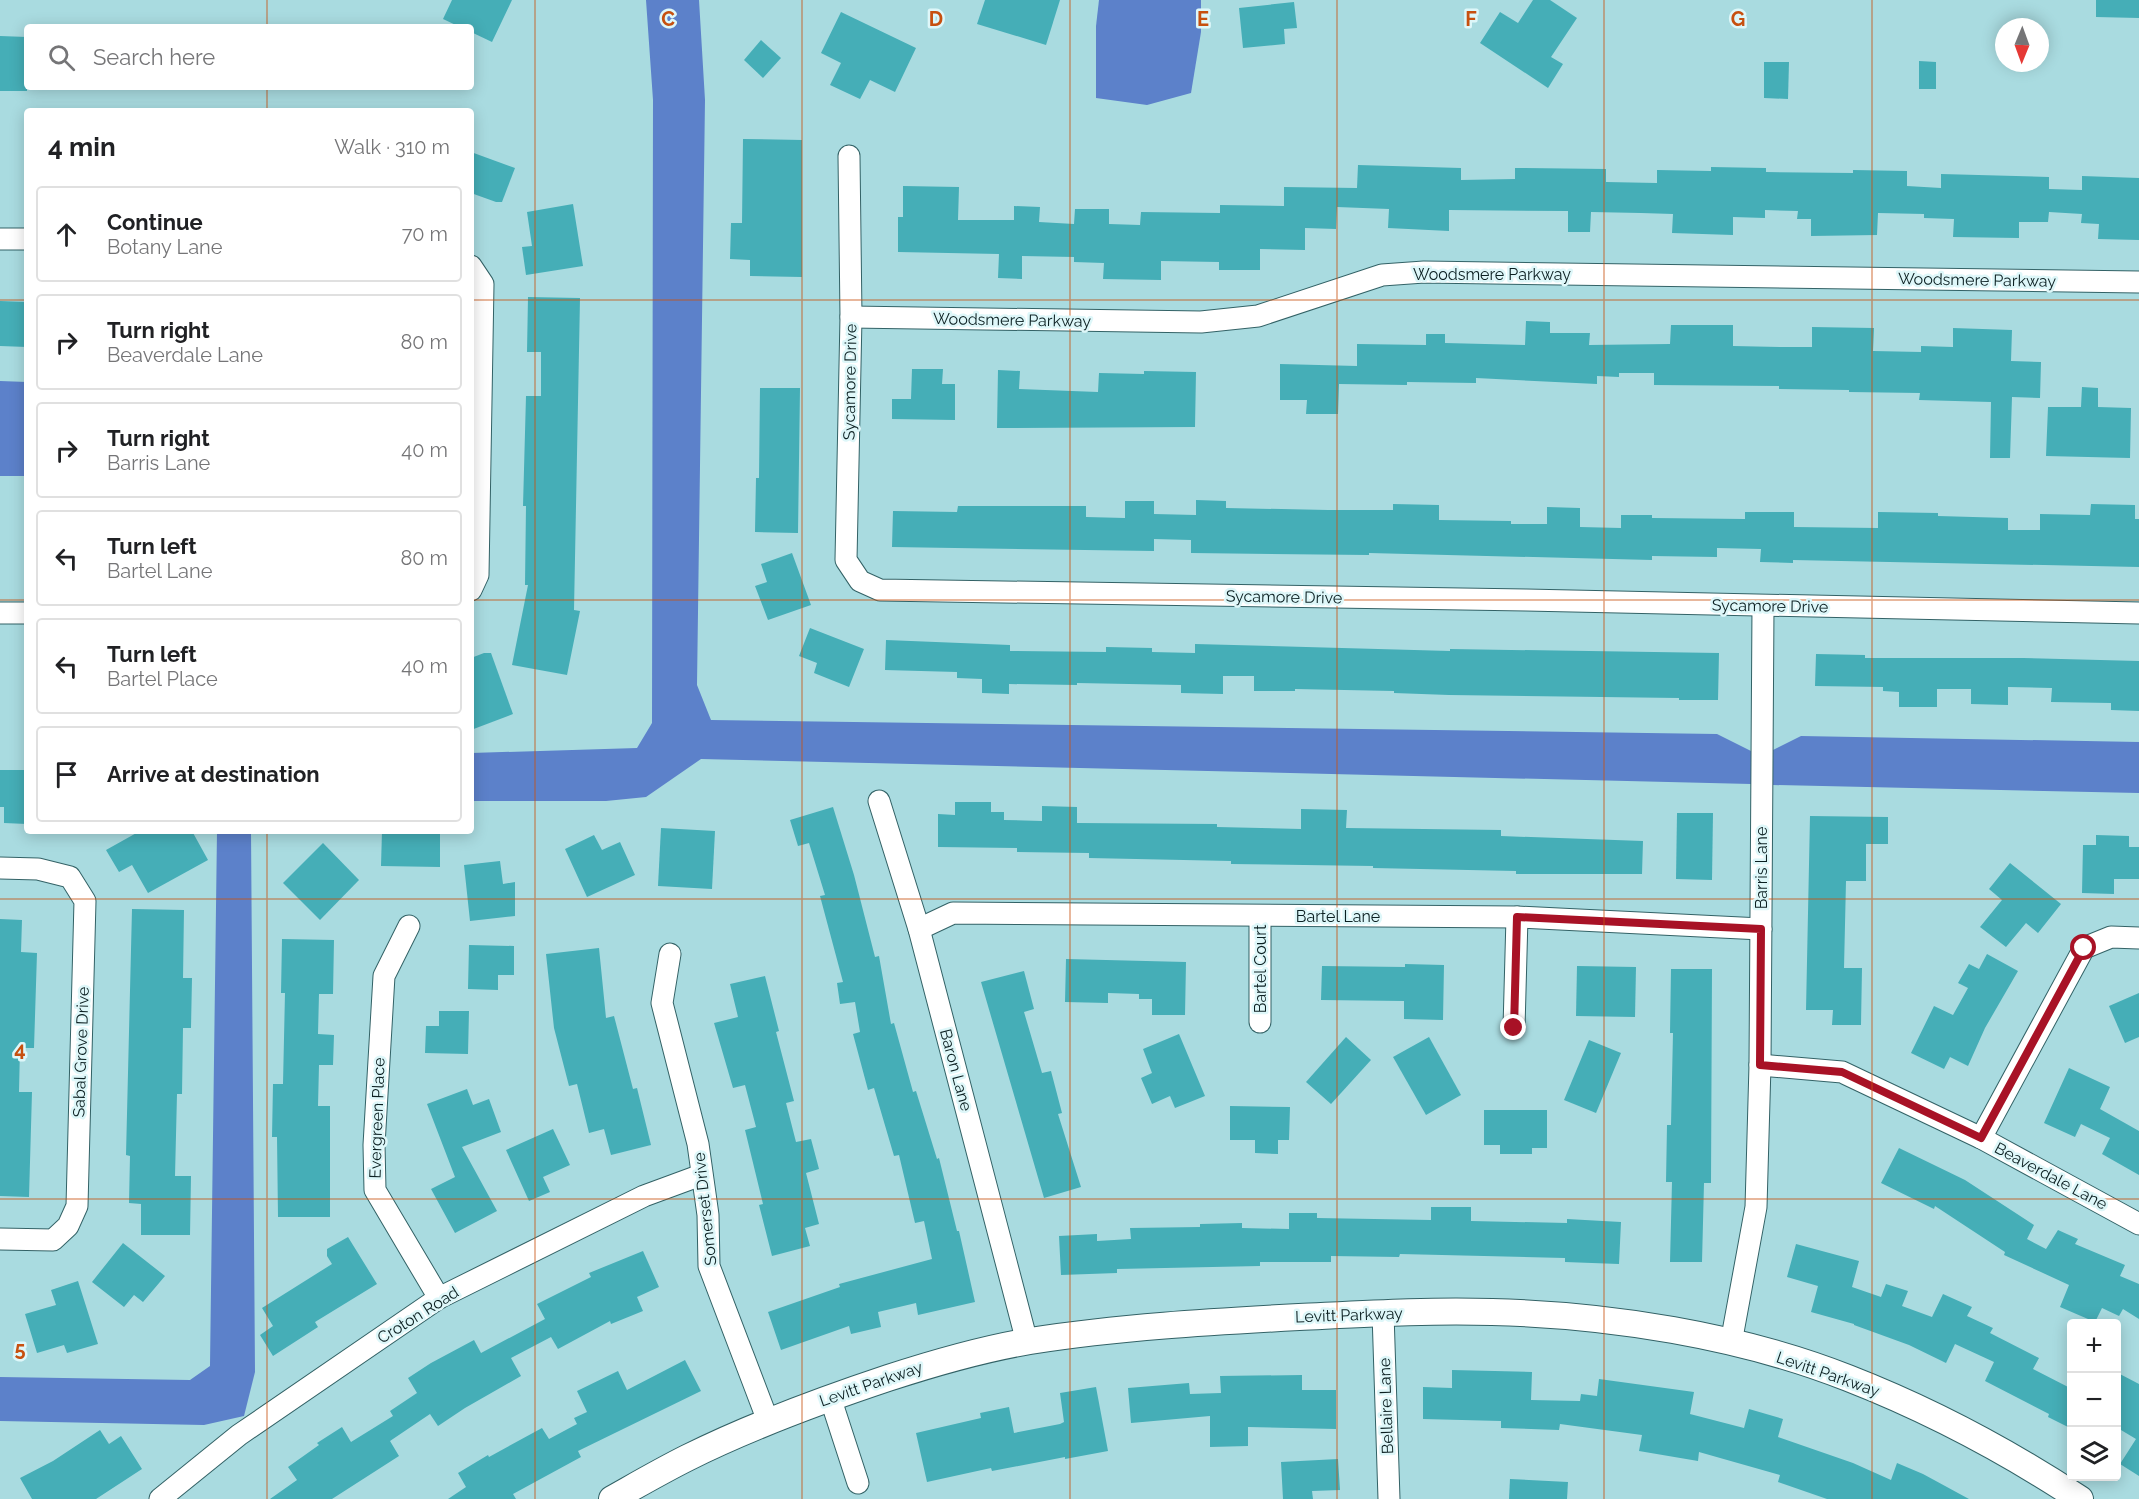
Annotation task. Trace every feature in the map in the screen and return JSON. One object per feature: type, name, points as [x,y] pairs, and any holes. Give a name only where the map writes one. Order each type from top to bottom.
[{"type":"street","name":"Sycamore Drive","points":[[849,156],[851,317],[846,560],[860,582],[880,590],[1526,600],[1763,607],[2139,613]]},
{"type":"street","points":[[0,238],[24,239]]},
{"type":"street","points":[[474,270],[483,284],[477,575],[474,582]]},
{"type":"street","name":"Woodsmere Parkway","points":[[851,317],[1201,322],[1258,316],[1382,275],[1424,272],[2139,282]]},
{"type":"street","name":"Barris Lane","points":[[1731,1342],[1756,1207],[1760,1065],[1763,607]]},
{"type":"street","points":[[0,613],[24,613]]},
{"type":"street","name":"Baron Lane","points":[[879,801],[919,929],[1027,1342]]},
{"type":"street","name":"Sabal Grove Drive","points":[[0,868],[38,869],[70,877],[85,901],[77,1206],[68,1226],[53,1240],[0,1239]]},
{"type":"street","name":"Bartel Lane","points":[[919,929],[953,913],[1517,917],[1761,929]]},
{"type":"street","name":"Bartel Court","points":[[1260,916],[1260,1022]]},
{"type":"street","points":[[1514,1028],[1517,917]]},
{"type":"street","name":"Evergreen Place","points":[[409,926],[384,976],[374,1145],[375,1191],[439,1298]]},
{"type":"street","points":[[1981,1138],[2084,948],[2111,937],[2139,938]]},
{"type":"street","name":"Somerset Drive","points":[[670,954],[662,1003],[698,1144],[708,1215],[708,1266],[768,1421]]},
{"type":"street","name":"Beaverdale Lane","points":[[1760,1065],[1842,1072],[1981,1138],[2139,1224]]},
{"type":"street","name":"Croton Road","points":[[160,1499],[239,1435],[439,1298],[644,1196],[701,1175]]},
{"type":"street","name":"Levitt Parkway","points":[[612,1499],[687,1458],[768,1421],[830,1397],[936,1362],[1027,1342],[1151,1326],[1383,1313],[1489,1311],[1644,1324],[1731,1342],[1845,1377],[1910,1404],[1975,1435],[2080,1499]]},
{"type":"street","name":"Bellaire Lane","points":[[1383,1313],[1389,1499]]},
{"type":"street","points":[[830,1397],[858,1483]]},
{"type":"water","points":[[646,0],[699,0],[705,100],[697,685],[711,720],[1717,734],[1751,751],[1751,784],[701,759],[646,797],[606,801],[474,801],[474,753],[637,748],[652,723],[653,100]]},
{"type":"water","points":[[1099,0],[1201,0],[1201,32],[1191,93],[1147,105],[1096,98],[1096,26]]},
{"type":"water","points":[[0,381],[24,382],[24,476],[0,476]]},
{"type":"water","points":[[1801,736],[2139,742],[2139,793],[1773,785],[1773,750]]},
{"type":"water","points":[[217,834],[251,834],[255,1372],[244,1416],[204,1425],[0,1421],[0,1377],[190,1380],[210,1366]]},
{"type":"building","points":[[452,0],[512,0],[492,42],[474,33],[474,24],[454,24],[443,19]]},
{"type":"building","points":[[985,0],[1060,0],[1046,45],[977,24]]},
{"type":"building","points":[[1533,0],[1550,0],[1577,18],[1551,57],[1563,64],[1548,88],[1480,43],[1500,12],[1518,23]]},
{"type":"building","points":[[2096,0],[2139,0],[2139,18],[2096,17]]},
{"type":"building","points":[[1294,2],[1297,28],[1284,29],[1285,44],[1243,48],[1239,8]]},
{"type":"building","points":[[841,12],[916,48],[895,92],[870,80],[860,99],[830,85],[841,63],[821,53]]},
{"type":"building","points":[[0,36],[24,37],[24,90],[27,91],[0,91]]},
{"type":"building","points":[[761,40],[781,58],[763,78],[744,60]]},
{"type":"building","points":[[1919,61],[1936,62],[1936,89],[1919,89]]},
{"type":"building","points":[[1764,62],[1789,62],[1788,99],[1764,98]]},
{"type":"building","points":[[743,139],[802,140],[802,277],[750,276],[750,260],[730,259],[731,223],[742,223]]},
{"type":"building","points":[[474,153],[515,168],[502,202],[474,194]]},
{"type":"building","points":[[1358,165],[1461,168],[1461,180],[1515,179],[1515,168],[1606,169],[1606,182],[1657,183],[1657,170],[1711,171],[1711,167],[1766,168],[1766,172],[1907,171],[1907,186],[1941,188],[1941,174],[2049,177],[2049,189],[2082,190],[2082,176],[2139,178],[2139,240],[2098,239],[2099,224],[2081,223],[2082,214],[2049,212],[2048,222],[2019,222],[2019,238],[1953,237],[1954,219],[1924,218],[1924,214],[1878,213],[1877,235],[1811,236],[1811,219],[1797,219],[1798,211],[1765,210],[1765,218],[1733,217],[1733,235],[1672,233],[1673,214],[1591,212],[1590,232],[1568,232],[1568,211],[1449,210],[1449,231],[1388,228],[1389,209],[1337,207],[1336,229],[1305,228],[1305,250],[1260,249],[1260,270],[1219,270],[1219,262],[1161,261],[1161,280],[1103,279],[1104,263],[1074,262],[1074,257],[1022,256],[1022,279],[998,278],[999,254],[898,252],[898,217],[903,217],[903,186],[959,187],[958,220],[1014,220],[1014,206],[1040,207],[1039,222],[1074,224],[1075,209],[1109,209],[1109,224],[1140,225],[1141,212],[1220,213],[1220,205],[1284,206],[1284,187],[1357,188]]},
{"type":"building","points":[[573,204],[583,266],[526,275],[522,247],[532,246],[527,212]]},
{"type":"building","points":[[528,297],[580,298],[574,610],[580,611],[567,675],[512,665],[528,585],[525,585],[526,506],[523,506],[526,396],[541,396],[541,352],[527,352]]},
{"type":"building","points":[[0,301],[24,302],[24,347],[0,346]]},
{"type":"building","points":[[1526,321],[1550,322],[1550,333],[1590,333],[1589,345],[1670,344],[1671,325],[1733,325],[1733,346],[1812,347],[1812,327],[1874,328],[1873,351],[1921,352],[1921,346],[1953,347],[1953,328],[2012,330],[2011,361],[2041,362],[2040,398],[2012,397],[2010,458],[1990,458],[1991,402],[1919,400],[1920,393],[1779,389],[1779,386],[1654,385],[1654,373],[1619,373],[1619,377],[1597,376],[1597,384],[1476,378],[1476,383],[1339,384],[1338,414],[1306,414],[1307,400],[1280,400],[1280,364],[1357,366],[1357,344],[1426,345],[1426,334],[1445,334],[1445,343],[1525,345]]},
{"type":"building","points":[[912,369],[943,369],[942,384],[955,384],[955,420],[892,419],[892,399],[911,399]]},
{"type":"building","points":[[998,370],[1020,371],[1019,389],[1098,392],[1099,373],[1196,372],[1195,427],[997,428]]},
{"type":"building","points":[[2082,387],[2098,388],[2098,407],[2131,408],[2130,458],[2046,456],[2048,407],[2081,407]]},
{"type":"building","points":[[760,388],[800,388],[798,533],[755,532],[756,478],[759,478]]},
{"type":"building","points":[[1196,500],[1226,501],[1226,508],[1393,510],[1393,504],[1439,505],[1439,520],[1511,521],[1511,524],[1547,524],[1547,507],[1580,508],[1580,527],[1621,528],[1621,515],[1652,515],[1652,518],[1745,519],[1745,512],[1794,512],[1794,527],[1878,528],[1878,512],[2008,518],[2008,530],[2040,530],[2040,514],[2090,515],[2091,504],[2135,505],[2135,519],[2139,519],[2139,567],[1793,560],[1793,563],[1760,562],[1761,549],[1717,548],[1717,557],[1652,556],[1652,560],[1369,553],[1369,555],[1191,553],[1191,540],[1154,539],[1154,551],[892,547],[893,511],[957,512],[958,506],[1086,506],[1086,517],[1125,518],[1125,501],[1154,501],[1154,514],[1196,515]]},
{"type":"building","points":[[792,553],[811,605],[768,620],[755,586],[767,582],[761,564]]},
{"type":"building","points":[[810,628],[864,649],[849,687],[814,673],[817,663],[799,656]]},
{"type":"building","points":[[886,640],[1010,645],[1010,651],[1106,652],[1106,647],[1152,648],[1152,652],[1195,653],[1195,644],[1450,651],[1450,649],[1719,653],[1718,700],[1449,695],[1394,693],[1394,691],[1295,689],[1295,691],[1254,691],[1254,676],[1223,676],[1223,694],[1181,693],[1181,685],[1077,683],[1077,685],[1009,684],[1009,694],[982,693],[982,679],[957,678],[957,672],[885,670]]},
{"type":"building","points":[[491,653],[513,714],[474,729],[474,657]]},
{"type":"building","points":[[1816,654],[1865,655],[1865,658],[2139,661],[2139,711],[2111,710],[2111,703],[2051,702],[2052,688],[2008,687],[2008,705],[1971,704],[1971,689],[1937,689],[1937,707],[1899,707],[1899,692],[1883,691],[1883,687],[1815,686]]},
{"type":"building","points":[[0,770],[24,770],[24,824],[4,823],[4,807],[0,807]]},
{"type":"building","points":[[955,802],[991,802],[991,812],[1004,812],[1004,820],[1042,821],[1042,806],[1077,807],[1077,823],[1217,824],[1217,827],[1301,829],[1301,809],[1347,810],[1346,828],[1501,830],[1501,836],[1643,841],[1642,874],[1516,874],[1516,871],[1231,864],[1231,861],[1089,858],[1089,853],[1017,852],[1017,848],[938,847],[938,814],[955,815]]},
{"type":"building","points":[[833,807],[854,875],[875,957],[879,956],[891,1024],[894,1023],[913,1092],[916,1091],[937,1159],[939,1158],[975,1302],[918,1315],[916,1303],[878,1312],[881,1327],[851,1334],[849,1326],[781,1350],[768,1312],[840,1287],[839,1284],[932,1259],[924,1221],[915,1223],[899,1155],[894,1156],[874,1088],[868,1090],[853,1034],[860,1032],[855,1002],[840,1004],[837,983],[843,982],[820,896],[825,895],[809,843],[798,846],[790,820]]},
{"type":"building","points":[[1677,813],[1713,813],[1712,880],[1676,879]]},
{"type":"building","points":[[1810,816],[1888,817],[1888,844],[1866,844],[1866,881],[1846,881],[1844,968],[1862,968],[1861,1025],[1832,1025],[1833,1010],[1806,1010]]},
{"type":"building","points":[[661,828],[715,831],[712,889],[658,886]]},
{"type":"building","points":[[135,834],[194,834],[208,860],[148,893],[132,865],[119,872],[106,850]]},
{"type":"building","points":[[382,834],[440,834],[440,867],[381,866]]},
{"type":"building","points":[[594,835],[602,850],[620,842],[635,875],[587,897],[565,849]]},
{"type":"building","points":[[2096,835],[2129,836],[2129,847],[2139,847],[2139,879],[2114,879],[2114,894],[2082,893],[2083,845],[2096,845]]},
{"type":"building","points":[[323,843],[359,880],[320,920],[283,883]]},
{"type":"building","points":[[500,861],[503,884],[515,882],[515,916],[470,921],[464,865]]},
{"type":"building","points":[[2010,863],[2061,904],[2038,933],[2026,923],[2006,947],[1980,927],[2002,900],[1989,889]]},
{"type":"building","points":[[132,909],[184,910],[183,978],[192,978],[191,1028],[183,1028],[182,1094],[177,1094],[175,1176],[191,1176],[190,1235],[141,1235],[141,1204],[129,1203],[130,1156],[126,1155]]},
{"type":"building","points":[[0,919],[22,920],[21,952],[37,953],[34,1048],[20,1048],[19,1092],[32,1092],[29,1197],[0,1196]]},
{"type":"building","points":[[282,939],[334,940],[333,994],[319,994],[318,1034],[334,1035],[333,1065],[319,1065],[318,1106],[330,1106],[330,1217],[278,1217],[277,1137],[272,1137],[273,1084],[283,1084],[285,993],[281,993]]},
{"type":"building","points":[[469,945],[514,946],[514,975],[498,975],[498,990],[468,989]]},
{"type":"building","points":[[599,948],[606,1018],[614,1016],[633,1089],[637,1088],[651,1145],[611,1155],[604,1129],[589,1133],[577,1084],[569,1086],[554,1028],[546,954]]},
{"type":"building","points":[[1987,954],[2018,971],[1985,1028],[1968,1066],[1950,1057],[1944,1069],[1911,1053],[1934,1006],[1953,1015],[1968,988],[1958,983],[1969,964],[1979,969]]},
{"type":"building","points":[[1066,959],[1186,962],[1185,1015],[1152,1015],[1152,999],[1139,999],[1139,994],[1108,993],[1108,1003],[1065,1002]]},
{"type":"building","points":[[1405,964],[1444,965],[1443,1020],[1404,1019],[1404,1001],[1321,1000],[1322,966],[1405,967]]},
{"type":"building","points":[[1577,966],[1636,967],[1635,1017],[1576,1016]]},
{"type":"building","points":[[1671,969],[1712,969],[1711,1183],[1704,1183],[1702,1262],[1670,1262],[1672,1182],[1666,1182],[1667,1125],[1671,1125],[1673,1033],[1670,1033]]},
{"type":"building","points":[[1024,971],[1034,1009],[1024,1012],[1042,1073],[1051,1071],[1062,1113],[1058,1114],[1081,1187],[1044,1198],[981,982]]},
{"type":"building","points":[[765,976],[779,1031],[776,1032],[794,1101],[786,1103],[796,1142],[811,1139],[819,1169],[806,1173],[819,1224],[805,1228],[810,1246],[772,1256],[759,1205],[763,1204],[745,1130],[756,1127],[745,1085],[733,1088],[714,1023],[738,1017],[730,984]]},
{"type":"building","points":[[2139,993],[2139,1037],[2125,1043],[2109,1006]]},
{"type":"building","points":[[439,1011],[469,1011],[468,1054],[425,1053],[426,1026],[439,1026]]},
{"type":"building","points":[[1179,1034],[1205,1096],[1175,1108],[1170,1096],[1152,1104],[1141,1078],[1152,1073],[1143,1049]]},
{"type":"building","points":[[1346,1037],[1371,1060],[1331,1104],[1306,1082]]},
{"type":"building","points":[[1429,1037],[1461,1095],[1426,1115],[1393,1057]]},
{"type":"building","points":[[1589,1040],[1621,1053],[1596,1113],[1564,1100]]},
{"type":"building","points":[[2069,1068],[2110,1087],[2100,1109],[2139,1131],[2139,1175],[2102,1154],[2110,1138],[2081,1124],[2075,1137],[2044,1123]]},
{"type":"building","points":[[467,1089],[473,1105],[489,1099],[501,1132],[462,1147],[497,1211],[455,1233],[431,1189],[455,1177],[427,1104]]},
{"type":"building","points":[[1230,1106],[1290,1107],[1289,1140],[1278,1140],[1278,1154],[1255,1153],[1255,1140],[1230,1140]]},
{"type":"building","points":[[1484,1110],[1547,1110],[1547,1148],[1532,1148],[1532,1154],[1500,1154],[1500,1145],[1484,1145]]},
{"type":"building","points":[[553,1129],[570,1165],[543,1177],[550,1192],[529,1201],[506,1150]]},
{"type":"building","points":[[1899,1148],[1965,1180],[2034,1225],[2027,1239],[2046,1249],[2058,1230],[2078,1239],[2075,1244],[2125,1265],[2120,1276],[2139,1284],[2139,1319],[2123,1309],[2119,1316],[2102,1308],[2096,1319],[2088,1319],[2060,1307],[2069,1285],[2004,1255],[2005,1252],[1935,1206],[1934,1209],[1881,1183]]},
{"type":"building","points":[[1431,1207],[1471,1207],[1471,1221],[1567,1223],[1567,1219],[1621,1222],[1619,1264],[1565,1262],[1565,1258],[1400,1254],[1399,1257],[1331,1256],[1331,1262],[1260,1262],[1260,1266],[1117,1269],[1117,1273],[1061,1275],[1059,1236],[1097,1234],[1097,1241],[1131,1239],[1130,1228],[1200,1227],[1200,1224],[1242,1223],[1242,1228],[1289,1229],[1289,1213],[1317,1213],[1317,1218],[1431,1220]]},
{"type":"building","points":[[348,1237],[377,1284],[315,1322],[318,1327],[273,1356],[260,1335],[273,1326],[262,1308],[332,1264],[327,1256],[327,1249]]},
{"type":"building","points":[[123,1243],[165,1276],[143,1302],[134,1295],[124,1307],[92,1282]]},
{"type":"building","points":[[1796,1244],[1859,1261],[1852,1287],[1881,1297],[1886,1284],[1908,1291],[1902,1306],[1932,1317],[1943,1294],[1972,1307],[1967,1316],[1993,1328],[1990,1333],[2039,1358],[2033,1369],[2067,1386],[2067,1426],[2048,1417],[2049,1414],[1985,1381],[1994,1362],[1955,1344],[1946,1363],[1909,1345],[1854,1324],[1811,1312],[1818,1286],[1787,1277]]},
{"type":"building","points":[[643,1251],[659,1287],[637,1297],[643,1311],[611,1324],[610,1321],[558,1349],[551,1337],[511,1358],[521,1376],[438,1426],[430,1414],[390,1441],[399,1456],[332,1499],[270,1499],[297,1480],[288,1467],[319,1445],[317,1443],[342,1427],[351,1442],[393,1416],[390,1411],[417,1393],[408,1378],[474,1340],[481,1353],[545,1319],[537,1304],[591,1277],[589,1273]]},
{"type":"building","points":[[78,1281],[98,1344],[67,1353],[64,1345],[37,1353],[25,1314],[56,1305],[51,1290]]},
{"type":"building","points":[[685,1360],[701,1391],[578,1451],[581,1457],[513,1494],[516,1499],[448,1499],[466,1487],[458,1473],[488,1455],[489,1457],[542,1428],[549,1439],[577,1424],[574,1418],[587,1412],[577,1391],[618,1371],[627,1390]]},
{"type":"building","points":[[1452,1370],[1532,1372],[1531,1400],[1580,1401],[1581,1394],[1597,1396],[1599,1379],[1694,1392],[1690,1414],[1744,1428],[1749,1409],[1783,1419],[1778,1437],[1853,1463],[1891,1480],[1897,1463],[1969,1499],[1827,1499],[1778,1482],[1780,1475],[1699,1452],[1698,1461],[1639,1451],[1642,1435],[1560,1424],[1559,1430],[1501,1428],[1501,1421],[1423,1419],[1423,1387],[1452,1388]]},
{"type":"building","points":[[1302,1375],[1302,1390],[1336,1390],[1336,1429],[1248,1427],[1248,1446],[1210,1447],[1210,1416],[1131,1423],[1128,1388],[1189,1383],[1190,1394],[1221,1393],[1220,1376]]},
{"type":"building","points":[[2121,1375],[2139,1384],[2139,1476],[2121,1465],[2136,1439],[2121,1430]]},
{"type":"building","points":[[1096,1387],[1108,1451],[992,1471],[991,1468],[927,1482],[916,1433],[981,1418],[980,1413],[1009,1407],[1014,1433],[1060,1424],[1064,1422],[1060,1393]]},
{"type":"building","points":[[100,1430],[109,1444],[121,1436],[142,1469],[96,1499],[32,1499],[20,1478],[53,1461]]},
{"type":"building","points":[[1338,1459],[1340,1490],[1312,1491],[1313,1499],[1283,1499],[1281,1462]]},
{"type":"building","points":[[1510,1479],[1568,1482],[1567,1499],[1509,1499]]},
{"type":"route","points":[[1514,1028],[1517,917],[1761,929],[1760,1065],[1842,1072],[1981,1138],[2084,948]]}]
